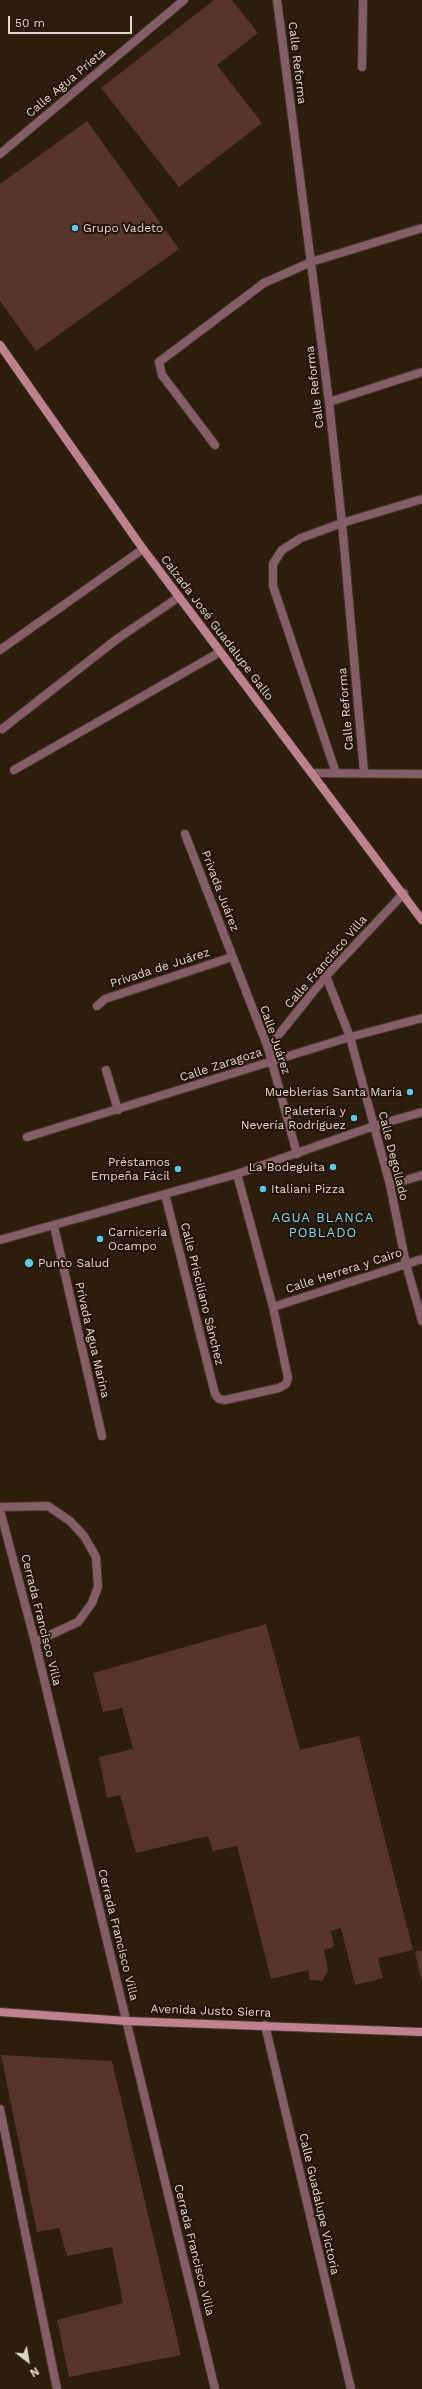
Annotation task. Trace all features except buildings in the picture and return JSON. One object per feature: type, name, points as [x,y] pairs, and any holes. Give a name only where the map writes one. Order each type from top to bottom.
[{"type":"street","name":"Calle Agua Prieta","points":[[0,154],[184,0]]},
{"type":"street","name":"Calle Reforma","points":[[277,0],[329,402],[342,523],[364,772]]},
{"type":"street","points":[[362,66],[363,0]]},
{"type":"street","points":[[215,445],[162,375],[159,362],[264,283],[311,262],[422,228]]},
{"type":"street","name":"Calzada José Guadalupe Gallo","points":[[0,345],[143,549],[404,893],[422,920]]},
{"type":"street","points":[[329,402],[422,372]]},
{"type":"street","points":[[336,773],[272,586],[273,564],[282,550],[301,538],[342,523],[422,499]]},
{"type":"street","points":[[0,650],[143,549]]},
{"type":"street","points":[[2,729],[117,638],[179,597]]},
{"type":"street","points":[[14,770],[220,652]]},
{"type":"street","points":[[312,773],[364,772],[422,774]]},
{"type":"street","name":"Privada Juárez","points":[[184,834],[232,957]]},
{"type":"street","name":"Calle Francisco Villa","points":[[268,1048],[326,976],[404,893]]},
{"type":"street","name":"Privada de Juárez","points":[[97,1006],[105,999],[232,957]]},
{"type":"street","name":"Calle Juárez","points":[[232,957],[268,1048],[297,1154]]},
{"type":"street","name":"Calle Degollado","points":[[326,976],[350,1037],[390,1185],[406,1264],[422,1321]]},
{"type":"street","name":"Calle Zaragoza","points":[[27,1137],[350,1037],[422,1018]]},
{"type":"street","points":[[106,1070],[118,1110]]},
{"type":"street","points":[[0,1240],[237,1174],[374,1126],[422,1112]]},
{"type":"street","points":[[237,1174],[273,1307]]},
{"type":"street","points":[[390,1185],[422,1175]]},
{"type":"street","name":"Calle Prisciliano Sánchez","points":[[165,1194],[215,1394],[218,1399],[225,1400],[279,1388],[286,1384],[288,1378],[273,1307]]},
{"type":"street","name":"Privada Agua Marina","points":[[54,1226],[102,1436]]},
{"type":"street","name":"Calle Herrera y Cairo","points":[[273,1307],[422,1259]]},
{"type":"street","points":[[0,1509],[48,1506],[70,1521],[79,1531],[96,1558],[98,1587],[92,1603],[78,1622],[35,1642]]},
{"type":"street","name":"Cerrada Francisco Villa","points":[[0,1509],[2,1523],[35,1642],[215,2389]]},
{"type":"street","name":"Avenida Justo Sierra","points":[[0,2012],[127,2021],[422,2032]]},
{"type":"street","name":"Calle Guadalupe Victoria","points":[[265,2025],[351,2389]]},
{"type":"street","points":[[0,2110],[57,2389]]},
{"type":"place","name":"Grupo Vadeto","points":[[75,228]]},
{"type":"place","name":"Mueblerías Santa María","points":[[410,1092]]},
{"type":"place","name":"Paletería y Nevería Rodríguez","points":[[354,1118]]},
{"type":"place","name":"La Bodeguita","points":[[333,1167]]},
{"type":"place","name":"Préstamos Empeña Fácil","points":[[178,1169]]},
{"type":"place","name":"Italiani Pizza","points":[[263,1189]]},
{"type":"place","name":"Carnicería Ocampo","points":[[100,1239]]},
{"type":"place","name":"Punto Salud","points":[[29,1263]]},
{"type":"district","name":"AGUA BLANCA POBLADO","points":[[323,1226]]}]
